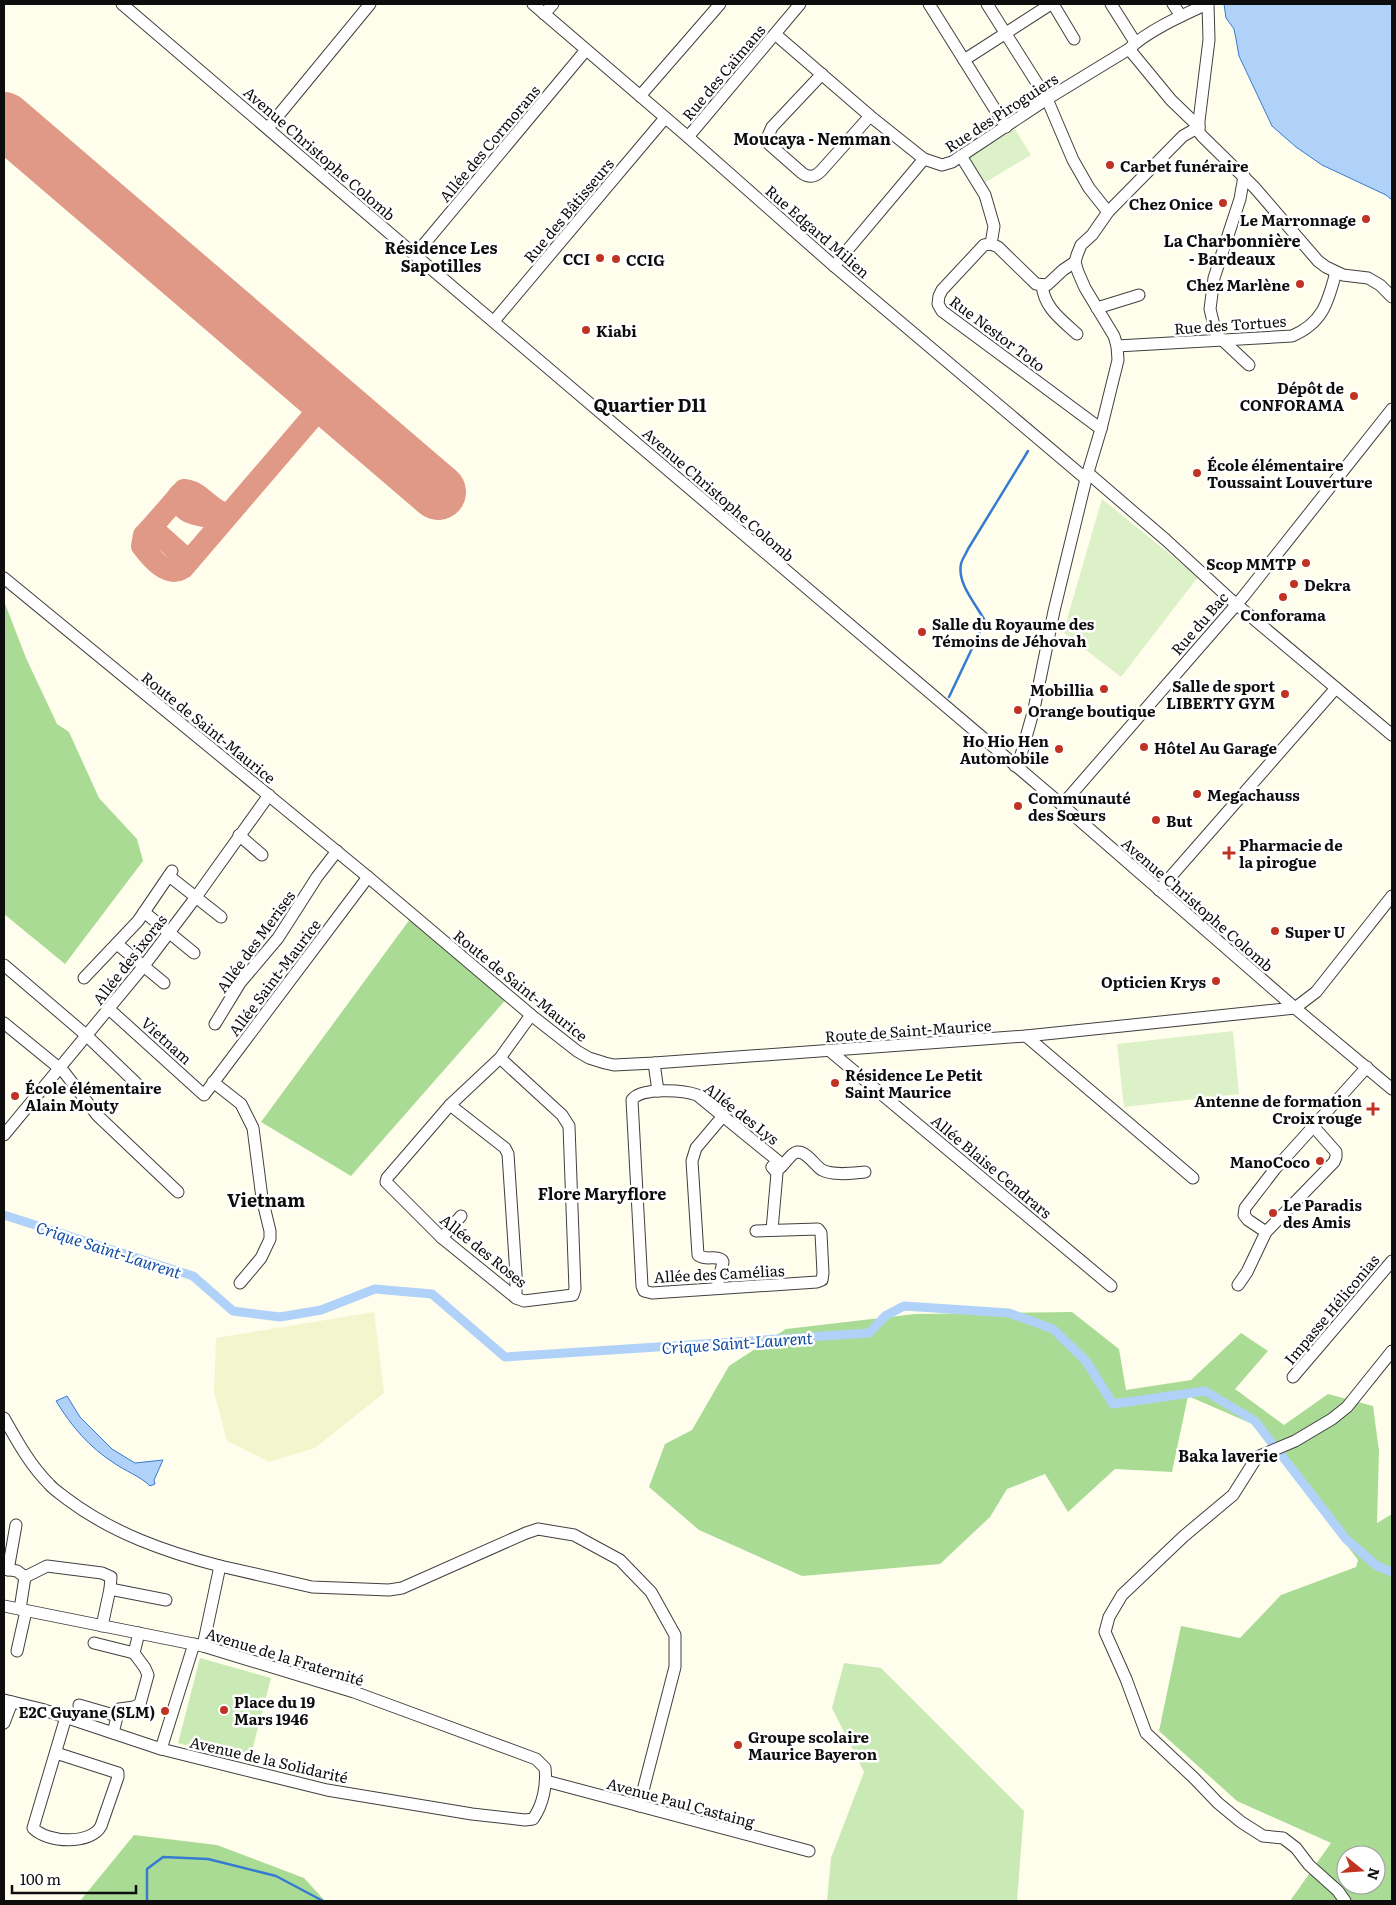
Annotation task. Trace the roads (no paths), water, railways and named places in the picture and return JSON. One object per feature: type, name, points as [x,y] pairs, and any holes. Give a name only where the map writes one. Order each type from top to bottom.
[{"type":"street","name":"Avenue Christophe Colomb","points":[[122,4],[1062,805],[1295,1008],[1392,1089]]},
{"type":"street","points":[[268,128],[370,4]]},
{"type":"street","name":"Rue Edgard Milien","points":[[532,4],[688,137],[834,266],[1166,540],[1236,604],[1392,736]]},
{"type":"street","points":[[544,14],[553,4]]},
{"type":"street","points":[[640,96],[720,4]]},
{"type":"street","name":"Rue des Caïmans","points":[[688,137],[800,4]]},
{"type":"street","points":[[929,4],[1006,127]]},
{"type":"street","points":[[987,4],[1048,99],[1073,160],[1089,188],[1108,212]]},
{"type":"street","points":[[964,60],[1052,4],[1074,39]]},
{"type":"street","points":[[1111,4],[1132,46],[1171,100],[1199,127]]},
{"type":"street","points":[[1173,4],[1181,16]]},
{"type":"street","points":[[1207,4],[1209,40],[1199,127],[1206,142],[1244,176],[1318,261],[1343,275],[1368,278],[1380,285],[1392,297]]},
{"type":"street","name":"Rue des Piroguiers","points":[[776,34],[870,116],[924,159],[942,165],[952,162],[1048,99],[1181,16],[1207,4]]},
{"type":"street","name":"Allée des Cormorans","points":[[415,255],[586,50]]},
{"type":"street","points":[[822,74],[772,127],[768,138],[771,146],[802,173],[814,176],[821,171],[870,116]]},
{"type":"street","name":"Rue des Bâtisseurs","points":[[494,321],[665,118]]},
{"type":"street","points":[[961,156],[985,195],[994,226],[991,244],[998,247],[1036,284],[1048,285],[1062,270],[1075,262],[1082,245],[1092,235],[1108,212],[1183,136],[1199,127]]},
{"type":"street","points":[[834,266],[924,159]]},
{"type":"street","points":[[1244,176],[1240,199],[1214,278],[1210,309],[1212,324],[1216,334],[1249,366]]},
{"type":"street","name":"Rue Nestor Toto","points":[[991,244],[981,247],[942,290],[938,298],[938,307],[1101,430]]},
{"type":"street","points":[[1015,766],[1021,756],[1034,709],[1054,611],[1118,360],[1117,346],[1111,330],[1085,288],[1075,262]]},
{"type":"street","name":"Rue des Tortues","points":[[1117,346],[1292,336],[1305,330],[1318,318],[1326,305],[1336,272]]},
{"type":"street","points":[[1042,285],[1047,305],[1077,334]]},
{"type":"street","points":[[1098,308],[1139,295]]},
{"type":"street","name":"Rue du Bac","points":[[1062,805],[1236,604],[1392,409]]},
{"type":"street","name":"Route de Saint-Maurice","points":[[4,578],[368,877],[531,1015],[588,1058],[614,1064],[654,1063],[830,1051],[1026,1036],[1295,1008]]},
{"type":"street","points":[[1159,890],[1336,688]]},
{"type":"street","name":"Allée des ixoras","points":[[4,1135],[143,966],[196,897],[269,795]]},
{"type":"street","points":[[240,835],[262,855]]},
{"type":"street","name":"Allée des Merises","points":[[215,1024],[240,983],[278,938],[317,877],[337,852]]},
{"type":"street","points":[[84,978],[117,944],[144,912],[170,873],[221,917]]},
{"type":"street","name":"Allée Saint-Maurice","points":[[204,1095],[368,877]]},
{"type":"street","points":[[1295,1008],[1316,992],[1392,896]]},
{"type":"street","points":[[144,912],[170,931],[194,953]]},
{"type":"street","points":[[117,944],[164,983]]},
{"type":"street","points":[[4,965],[86,1035],[137,1084]]},
{"type":"street","name":"Vietnam","points":[[109,1009],[204,1095]]},
{"type":"street","name":"Allée des Roses","points":[[500,1058],[562,1115],[568,1123],[571,1134],[574,1293],[569,1296],[524,1301],[516,1298],[442,1238],[386,1182],[387,1178],[450,1105],[500,1058],[531,1015]]},
{"type":"street","points":[[4,1023],[59,1068],[97,1115],[178,1192]]},
{"type":"street","points":[[1026,1036],[1193,1178]]},
{"type":"street","name":"Allée Blaise Cendrars","points":[[830,1051],[1111,1286]]},
{"type":"street","points":[[654,1063],[658,1091]]},
{"type":"street","points":[[1266,1232],[1248,1220],[1244,1215],[1245,1208],[1274,1169],[1367,1067]]},
{"type":"street","points":[[213,1082],[241,1104],[253,1128],[262,1198],[270,1231],[270,1239],[261,1258],[240,1283]]},
{"type":"street","name":"Allée des Lys","points":[[658,1091],[694,1094],[778,1161],[772,1167]]},
{"type":"street","name":"Allée des Camélias","points":[[658,1091],[636,1095],[632,1103],[643,1289],[650,1293],[817,1282],[822,1280],[820,1230],[814,1227],[772,1230]]},
{"type":"street","points":[[450,1105],[505,1148],[508,1154],[516,1298]]},
{"type":"street","points":[[717,1288],[722,1260],[719,1258],[702,1258],[698,1255],[692,1161],[696,1148],[723,1116]]},
{"type":"street","points":[[1238,1285],[1247,1272],[1266,1232],[1334,1162],[1336,1152],[1313,1126]]},
{"type":"street","name":"Allée des Lys","points":[[772,1167],[780,1168],[796,1152],[803,1154],[824,1171],[865,1172]]},
{"type":"street","points":[[756,1231],[772,1230],[777,1173],[772,1167]]},
{"type":"street","points":[[442,1238],[461,1216]]},
{"type":"street","name":"Impasse Héliconias","points":[[1293,1377],[1392,1261]]},
{"type":"street","points":[[1345,1901],[1338,1891],[1309,1865],[1296,1848],[1283,1838],[1263,1836],[1241,1822],[1218,1803],[1146,1733],[1126,1679],[1105,1632],[1109,1617],[1122,1595],[1184,1536],[1234,1495],[1257,1457],[1295,1441],[1347,1408],[1392,1351]]},
{"type":"street","points":[[4,1418],[34,1468],[46,1481],[87,1514],[148,1544],[220,1566],[312,1587],[389,1590],[402,1588],[538,1529],[574,1535],[620,1560],[651,1592],[675,1635],[675,1667],[639,1806]]},
{"type":"street","points":[[16,1525],[6,1569],[17,1571],[25,1577]]},
{"type":"street","points":[[25,1577],[47,1566],[102,1574],[110,1577],[110,1589],[102,1626]]},
{"type":"street","points":[[161,1749],[198,1645],[220,1566]]},
{"type":"street","points":[[17,1651],[23,1610],[25,1577]]},
{"type":"street","points":[[110,1589],[166,1600]]},
{"type":"street","name":"Avenue de la Fraternité","points":[[4,1606],[198,1645],[359,1694],[536,1759],[546,1768],[546,1781]]},
{"type":"street","points":[[134,1653],[140,1633]]},
{"type":"street","points":[[94,1642],[134,1653],[148,1674],[140,1704],[134,1708],[120,1709],[113,1733]]},
{"type":"street","points":[[4,1723],[8,1701]]},
{"type":"street","name":"Avenue de la Solidarité","points":[[8,1701],[42,1709],[161,1749],[327,1790],[472,1814],[525,1820],[533,1819],[537,1812],[546,1781]]},
{"type":"street","points":[[79,1705],[118,1716]]},
{"type":"street","points":[[56,1752],[116,1771],[118,1777],[101,1826],[98,1832],[92,1836],[63,1841],[37,1832],[33,1828],[66,1718]]},
{"type":"street","name":"Avenue Paul Castaing","points":[[546,1781],[809,1851]]},
{"type":"water","points":[[1224,4],[1392,4],[1392,200],[1386,195],[1322,165],[1296,147],[1272,126],[1239,56],[1234,29],[1226,18]]},
{"type":"water","points":[[67,1396],[80,1417],[112,1449],[135,1463],[163,1460],[154,1480],[155,1484],[150,1486],[142,1479],[105,1457],[89,1443],[75,1428],[56,1401]]},
{"type":"waterway","points":[[949,697],[985,621],[964,586],[961,571],[962,562],[1028,451]]},
{"type":"waterway","name":"Crique Saint-Laurent","points":[[4,1215],[193,1276],[233,1311],[280,1317],[321,1310],[375,1289],[432,1294],[505,1357],[869,1333],[885,1316],[904,1306],[1009,1313],[1053,1329],[1086,1361],[1113,1404],[1205,1391],[1255,1421],[1346,1539],[1377,1566],[1392,1572]]},
{"type":"waterway","points":[[147,1901],[147,1869],[163,1857],[208,1859],[276,1876],[323,1901]]},
{"type":"place","name":"Carbet funéraire","points":[[1110,165]]},
{"type":"place","name":"Chez Onice","points":[[1223,203]]},
{"type":"place","name":"Le Marronnage","points":[[1366,219]]},
{"type":"place","name":"CCI","points":[[600,258]]},
{"type":"place","name":"CCIG","points":[[616,259]]},
{"type":"place","name":"Chez Marlène","points":[[1300,284]]},
{"type":"place","name":"Kiabi","points":[[586,330]]},
{"type":"place","name":"Dépôt de CONFORAMA","points":[[1354,396]]},
{"type":"place","name":"École élémentaire Toussaint Louverture","points":[[1197,473]]},
{"type":"place","name":"Scop MMTP","points":[[1306,563]]},
{"type":"place","name":"Dekra","points":[[1294,584]]},
{"type":"place","name":"Conforama","points":[[1283,597]]},
{"type":"place","name":"Salle du Royaume des Témoins de Jéhovah","points":[[922,632]]},
{"type":"place","name":"Mobillia","points":[[1104,689]]},
{"type":"place","name":"Salle de sport LIBERTY GYM","points":[[1285,694]]},
{"type":"place","name":"Orange boutique","points":[[1018,710]]},
{"type":"place","name":"Hôtel Au Garage","points":[[1144,747]]},
{"type":"place","name":"Ho Hio Hen Automobile","points":[[1059,749]]},
{"type":"place","name":"Megachauss","points":[[1197,794]]},
{"type":"place","name":"Communauté des Sœurs","points":[[1018,806]]},
{"type":"place","name":"But","points":[[1156,820]]},
{"type":"place","name":"Pharmacie de la pirogue","points":[[1229,853]]},
{"type":"place","name":"Super U","points":[[1275,931]]},
{"type":"place","name":"Opticien Krys","points":[[1216,981]]},
{"type":"place","name":"Résidence Le Petit Saint Maurice","points":[[835,1083]]},
{"type":"place","name":"École élémentaire Alain Mouty","points":[[15,1096]]},
{"type":"place","name":"Antenne de formation Croix rouge","points":[[1373,1109]]},
{"type":"place","name":"ManoCoco","points":[[1320,1161]]},
{"type":"place","name":"Le Paradis des Amis","points":[[1273,1213]]},
{"type":"place","name":"Place du 19 Mars 1946","points":[[224,1710]]},
{"type":"place","name":"E2C Guyane (SLM)","points":[[165,1711]]},
{"type":"place","name":"Groupe scolaire Maurice Bayeron","points":[[738,1745]]},
{"type":"district","name":"Moucaya - Nemman","points":[[812,138]]},
{"type":"district","name":"La Charbonnière - Bardeaux","points":[[1232,249]]},
{"type":"district","name":"Résidence Les Sapotilles","points":[[441,256]]},
{"type":"district","name":"Quartier D11","points":[[650,404]]},
{"type":"district","name":"Flore Maryflore","points":[[602,1193]]},
{"type":"district","name":"Vietnam","points":[[266,1199]]},
{"type":"district","name":"Baka laverie","points":[[1228,1455]]}]
